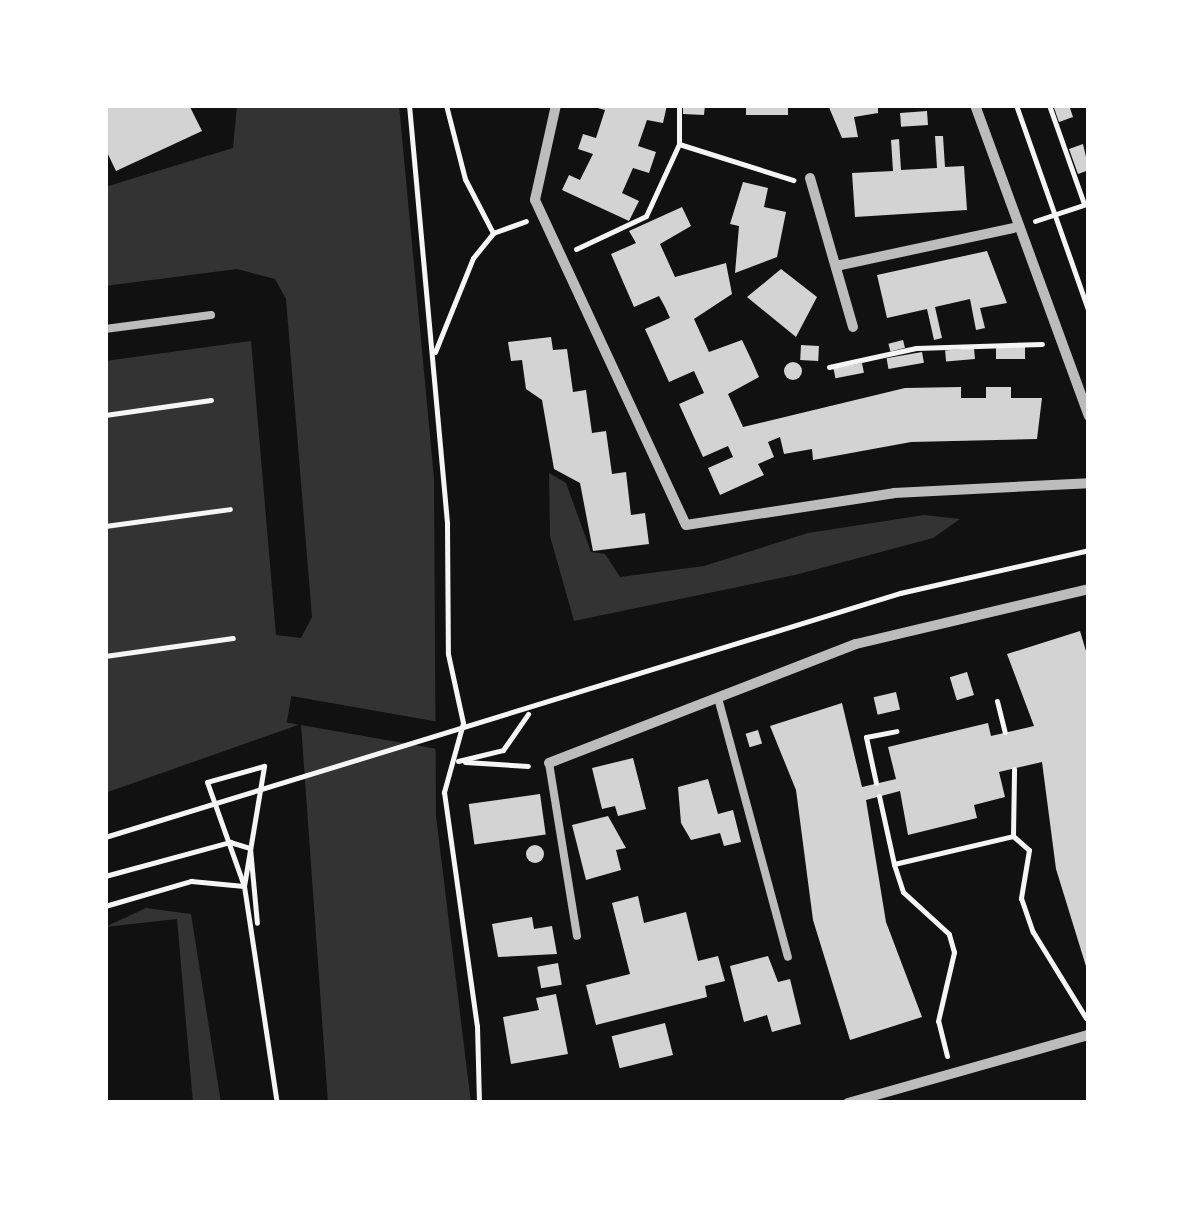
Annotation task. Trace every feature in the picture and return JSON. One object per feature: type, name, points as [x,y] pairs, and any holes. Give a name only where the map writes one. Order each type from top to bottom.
[{"type":"street","points":[[556,105],[536,168],[542,215],[686,525],[894,493],[1089,483]]},
{"type":"street","points":[[975,105],[1013,228],[1089,416]]},
{"type":"street","points":[[810,178],[853,327]]},
{"type":"street","points":[[836,266],[1013,228]]},
{"type":"street","points":[[549,763],[906,629],[1089,588]]},
{"type":"street","points":[[848,1103],[1089,1033]]},
{"type":"lane","points":[[105,329],[211,314]]},
{"type":"lane","points":[[718,698],[788,957]]},
{"type":"lane","points":[[549,763],[577,936]]},
{"type":"path","points":[[410,105],[433,355],[448,654],[463,724],[456,761],[444,792],[478,1026],[479,1103]]},
{"type":"path","points":[[446,105],[465,179],[493,234]]},
{"type":"path","points":[[561,256],[646,216],[678,144],[679,105]]},
{"type":"path","points":[[1016,105],[1089,312]]},
{"type":"path","points":[[1043,218],[1086,204],[1049,105]]},
{"type":"path","points":[[678,144],[783,182],[810,178]]},
{"type":"path","points":[[433,355],[473,258],[493,234],[542,215]]},
{"type":"path","points":[[829,367],[916,348],[1060,344]]},
{"type":"path","points":[[105,415],[211,400]]},
{"type":"path","points":[[105,526],[230,509]]},
{"type":"path","points":[[105,838],[504,722],[900,593],[1089,550]]},
{"type":"path","points":[[105,656],[233,638]]},
{"type":"path","points":[[997,701],[1005,732]]},
{"type":"path","points":[[456,761],[503,750],[528,714]]},
{"type":"path","points":[[876,783],[866,737],[896,730]]},
{"type":"path","points":[[456,761],[549,763]]},
{"type":"path","points":[[244,886],[264,766],[207,782],[219,802],[244,886],[276,1103]]},
{"type":"path","points":[[1014,769],[1013,836],[1029,850],[1021,898],[1033,932],[1080,998],[1089,1033]]},
{"type":"path","points":[[879,796],[903,892],[949,934],[954,952],[938,1021],[952,1074]]},
{"type":"path","points":[[894,864],[1013,836]]},
{"type":"path","points":[[105,876],[230,842],[250,848]]},
{"type":"path","points":[[250,848],[257,922]]},
{"type":"path","points":[[105,906],[190,881],[244,886]]},
{"type":"path","points":[[1080,998],[1089,996]]},
{"type":"shaded area","points":[[237,105],[399,105],[434,478],[436,816],[471,1103],[328,1103],[301,724],[105,793],[105,361],[251,341],[276,635],[301,638],[312,617],[286,299],[275,279],[237,269],[105,286],[105,187],[233,148]]},
{"type":"shaded area","points":[[549,473],[566,483],[591,552],[605,554],[620,577],[704,566],[808,533],[924,515],[960,519],[933,538],[795,575],[574,621],[550,536]]},
{"type":"shaded area","points":[[146,908],[191,914],[221,1103],[193,1103],[177,919],[105,927]]},
{"type":"pier","points":[[291,696],[445,723],[440,750],[287,723]]},
{"type":"building","points":[[105,105],[189,105],[202,131],[116,171],[105,148]]},
{"type":"building","points":[[587,105],[667,105],[663,123],[647,120],[638,146],[656,152],[649,173],[633,168],[622,193],[639,201],[629,221],[562,190],[569,175],[580,180],[593,154],[578,149],[583,134],[596,138],[605,110]]},
{"type":"building","points":[[683,105],[705,105],[704,115],[683,114]]},
{"type":"building","points":[[746,105],[788,105],[788,115],[746,115]]},
{"type":"building","points":[[828,105],[878,105],[878,113],[854,117],[858,137],[842,138]]},
{"type":"building","points":[[1053,105],[1069,105],[1073,117],[1059,122]]},
{"type":"building","points":[[927,111],[928,125],[901,127],[900,113]]},
{"type":"building","points":[[935,136],[943,136],[945,167],[964,166],[967,210],[855,217],[852,173],[893,171],[891,140],[899,139],[901,170],[937,168]]},
{"type":"building","points":[[1083,144],[1089,170],[1078,174],[1069,149]]},
{"type":"building","points":[[743,182],[768,188],[764,207],[786,212],[777,257],[735,273],[739,226],[730,224]]},
{"type":"building","points":[[682,207],[691,226],[660,244],[675,277],[726,263],[732,294],[694,319],[709,352],[742,340],[751,359],[759,377],[728,394],[743,427],[905,388],[961,387],[961,398],[986,398],[986,387],[1011,387],[1011,398],[1042,398],[1037,439],[911,442],[813,460],[812,449],[784,454],[780,437],[768,442],[774,457],[758,464],[764,475],[720,495],[708,468],[733,457],[728,446],[703,457],[679,404],[704,393],[694,371],[669,382],[645,329],[670,318],[659,296],[634,307],[611,254],[636,243],[629,231]]},
{"type":"building","points":[[987,251],[1007,303],[980,308],[985,328],[976,330],[970,299],[935,307],[942,338],[934,340],[927,309],[887,318],[877,275]]},
{"type":"building","points":[[781,269],[817,297],[796,337],[747,297]]},
{"type":"building","points":[[551,337],[553,350],[567,349],[573,392],[586,390],[592,433],[606,431],[612,474],[626,472],[631,515],[645,513],[649,544],[593,551],[580,483],[554,469],[542,400],[526,389],[522,360],[511,361],[508,342]]},
{"type":"building","points":[[903,340],[905,348],[890,351],[888,344]]},
{"type":"building","points":[[801,345],[819,346],[818,361],[800,360]]},
{"type":"building","points":[[996,347],[1025,347],[1025,359],[996,359]]},
{"type":"building","points":[[974,348],[975,359],[946,361],[945,351]]},
{"type":"building","points":[[922,352],[924,363],[888,369],[887,358]]},
{"type":"building","points":[[793,362],[800,364],[800,378],[793,380],[786,378],[784,371],[786,364]]},
{"type":"building","points":[[862,363],[864,373],[835,378],[834,369]]},
{"type":"building","points":[[1080,631],[1089,661],[1089,976],[1056,869],[1042,762],[999,772],[1005,797],[974,805],[977,818],[908,835],[900,791],[866,800],[886,922],[922,1017],[850,1040],[813,920],[796,790],[770,726],[842,703],[862,787],[896,779],[888,747],[988,723],[991,736],[1034,726],[1007,654]]},
{"type":"building","points":[[967,672],[974,695],[957,700],[950,677]]},
{"type":"building","points":[[896,692],[900,710],[878,715],[874,697]]},
{"type":"building","points":[[758,730],[762,743],[750,747],[746,734]]},
{"type":"building","points":[[633,758],[646,809],[618,816],[615,806],[602,809],[592,768]]},
{"type":"building","points":[[708,779],[718,814],[733,810],[741,842],[724,846],[720,833],[691,840],[681,823],[678,787]]},
{"type":"building","points":[[540,794],[546,835],[474,845],[469,804]]},
{"type":"building","points":[[608,816],[626,848],[616,850],[621,870],[586,880],[572,825]]},
{"type":"building","points":[[535,845],[544,854],[535,863],[526,854]]},
{"type":"building","points":[[638,896],[644,923],[686,912],[698,961],[718,956],[725,981],[705,986],[707,997],[596,1025],[586,985],[630,974],[612,903]]},
{"type":"building","points":[[532,917],[534,929],[552,926],[557,954],[498,957],[492,924]]},
{"type":"building","points":[[768,956],[778,982],[790,979],[801,1024],[772,1032],[767,1015],[744,1022],[730,966]]},
{"type":"building","points":[[558,963],[562,985],[541,988],[537,967]]},
{"type":"building","points":[[556,994],[568,1054],[511,1064],[503,1017],[539,1010],[536,998]]},
{"type":"building","points":[[665,1023],[673,1055],[620,1068],[612,1036]]}]
